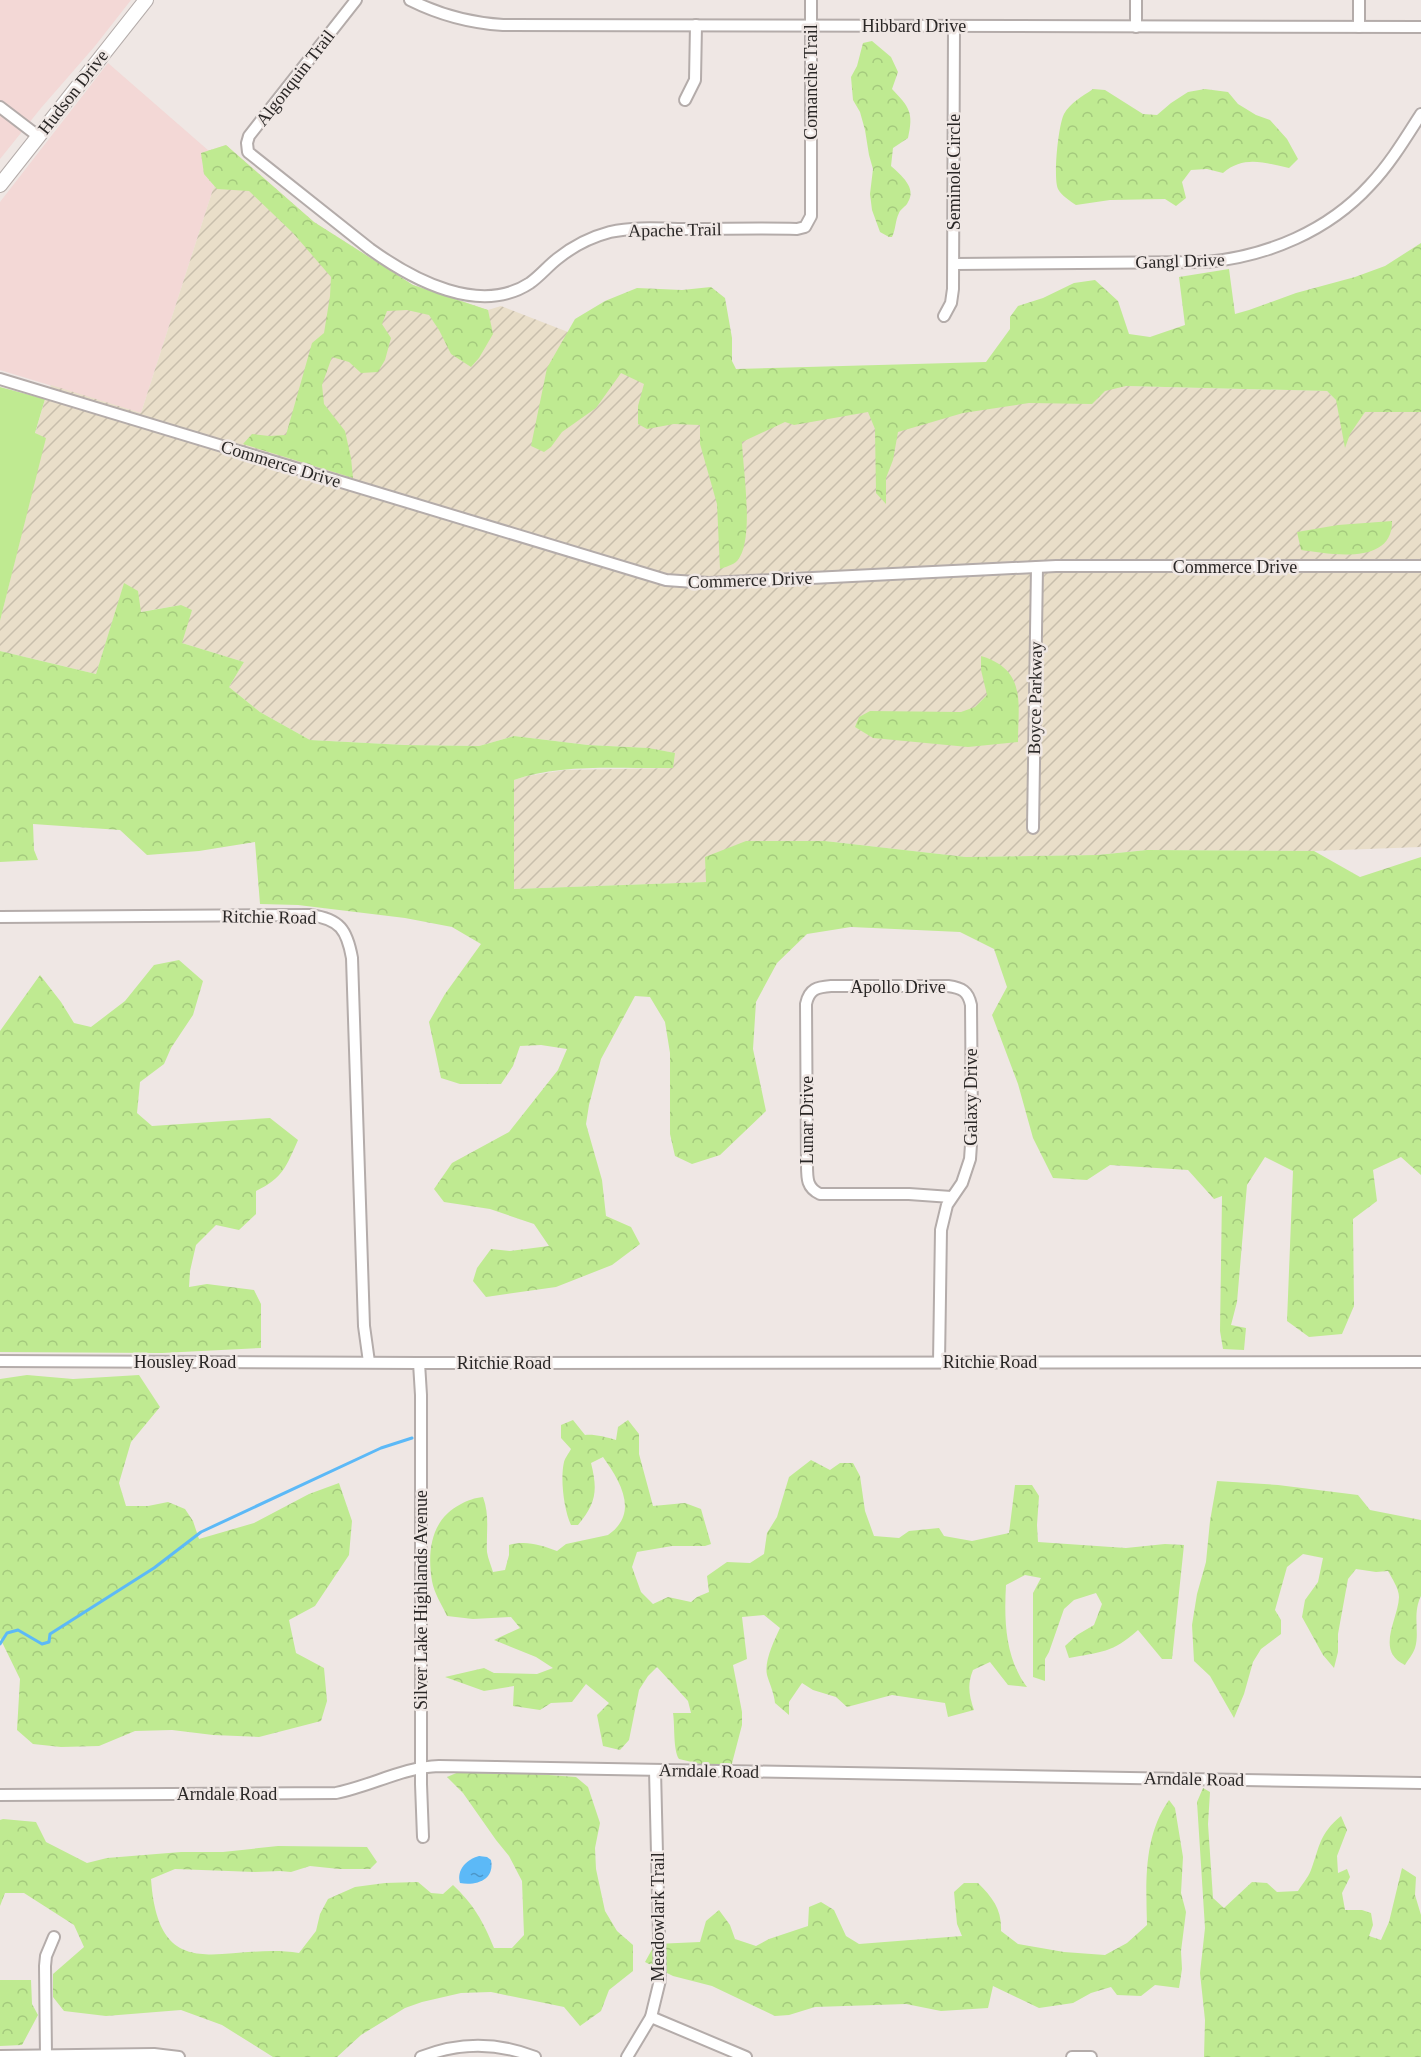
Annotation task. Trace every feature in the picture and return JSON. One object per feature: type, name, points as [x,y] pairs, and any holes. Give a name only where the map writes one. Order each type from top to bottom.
[{"type":"main road","name":"Hudson Drive","points":[[0,185],[146,0]]},
{"type":"street","name":"Algonquin Trail","points":[[254,158],[247,148],[249,136],[357,0]]},
{"type":"street","name":"Hibbard Drive","points":[[410,0],[447,16],[486,24],[1421,27]]},
{"type":"street","name":"Comanche Trail","points":[[811,0],[811,165]]},
{"type":"street","points":[[1136,0],[1136,27]]},
{"type":"street","points":[[1359,0],[1359,27]]},
{"type":"street","points":[[685,100],[695,80],[696,25]]},
{"type":"street","name":"Seminole Circle","points":[[944,316],[951,303],[954,264],[954,26]]},
{"type":"street","points":[[0,107],[38,136]]},
{"type":"street","name":"Gangl Drive","points":[[954,264],[1207,262],[1238,258],[1271,249],[1328,220],[1361,195],[1393,157],[1421,114]]},
{"type":"street","name":"Apache Trail","points":[[254,158],[392,264],[438,286],[464,294],[484,296],[503,294],[522,288],[573,248],[613,231],[641,228],[801,229],[808,224],[811,216],[811,165]]},
{"type":"street","name":"Commerce Drive","points":[[0,379],[666,580],[709,583],[1037,567],[1421,566]]},
{"type":"street","name":"Boyce Parkway","points":[[1033,828],[1037,567]]},
{"type":"street","name":"Ritchie Road","points":[[0,917],[310,915],[331,920],[341,927],[348,940],[352,958],[364,1326],[369,1362],[1421,1362]]},
{"type":"street","name":"Apollo Drive","points":[[814,990],[831,986],[948,986],[963,989],[970,997],[971,1005]]},
{"type":"street","name":"Lunar Drive","points":[[814,990],[808,996],[806,1004],[807,1182],[814,1191],[820,1194],[909,1194],[951,1197]]},
{"type":"street","name":"Galaxy Drive","points":[[939,1362],[940,1237],[947,1205],[962,1183],[970,1159],[972,1130],[971,1005]]},
{"type":"street","name":"Housley Road","points":[[0,1361],[369,1362]]},
{"type":"street","name":"Silver Lake Highlands Avenue","points":[[418,1363],[421,1395],[423,1837]]},
{"type":"street","name":"Arndale Road","points":[[0,1795],[336,1792],[358,1788],[421,1767],[439,1766],[1421,1783]]},
{"type":"street","name":"Meadowlark Trail","points":[[627,2057],[651,2016],[658,1992],[661,1968],[655,1770]]},
{"type":"street","points":[[46,2056],[45,1956],[54,1937]]},
{"type":"street","points":[[651,2016],[746,2057]]},
{"type":"street","points":[[421,2057],[440,2050],[472,2045],[506,2048],[536,2057]]},
{"type":"street","points":[[0,2056],[154,2054],[179,2057]]},
{"type":"street","points":[[1072,2057],[1091,2057]]},
{"type":"shaded area","points":[[0,0],[131,0],[0,159]]},
{"type":"shaded area","points":[[108,63],[209,151],[201,153],[204,174],[214,186],[141,413],[0,370],[0,202]]},
{"type":"shaded area","points":[[226,145],[314,222],[413,285],[488,310],[501,306],[568,332],[656,388],[1126,386],[1327,391],[1336,400],[1365,412],[1421,412],[1421,847],[1314,851],[1147,850],[1097,855],[966,857],[825,841],[707,882],[514,889],[514,780],[565,770],[672,768],[674,753],[649,748],[588,745],[514,736],[479,746],[310,740],[260,712],[229,687],[244,662],[182,643],[181,605],[140,612],[124,584],[96,674],[0,651],[0,621],[45,438],[35,434],[51,385],[141,413],[214,186],[204,174],[201,153]]},
{"type":"green space","points":[[872,41],[891,57],[898,72],[892,89],[909,110],[910,116],[908,138],[893,148],[891,166],[907,182],[911,192],[907,204],[899,213],[892,237],[880,232],[872,210],[870,194],[873,169],[860,112],[853,100],[851,77],[857,66],[863,43]]},
{"type":"green space","points":[[1093,89],[1105,90],[1143,114],[1157,115],[1188,92],[1205,89],[1228,92],[1238,104],[1270,120],[1287,139],[1298,159],[1289,168],[1247,162],[1231,167],[1223,173],[1207,169],[1191,170],[1182,182],[1186,198],[1176,206],[1165,199],[1110,200],[1076,205],[1063,196],[1058,189],[1056,164],[1058,140],[1064,114],[1070,106]]},
{"type":"green space","points":[[226,145],[314,222],[413,285],[488,310],[493,334],[471,367],[451,354],[429,315],[407,310],[387,311],[382,324],[391,338],[385,360],[378,372],[361,373],[349,362],[332,357],[322,385],[324,404],[345,431],[353,478],[243,444],[252,434],[286,435],[312,343],[324,333],[331,277],[293,233],[249,191],[217,189],[204,174],[201,153]]},
{"type":"green space","points":[[1421,243],[1421,412],[1365,412],[1350,434],[1345,448],[1336,400],[1327,391],[1126,386],[1105,391],[1092,404],[1029,403],[963,413],[898,432],[893,460],[886,478],[886,504],[876,493],[875,429],[868,412],[794,425],[785,422],[742,442],[747,505],[746,538],[737,561],[720,569],[717,504],[700,444],[700,425],[674,424],[647,429],[638,424],[638,406],[644,384],[621,373],[596,408],[562,432],[551,447],[544,452],[531,446],[547,368],[575,319],[605,301],[637,288],[682,290],[711,287],[725,298],[732,338],[732,361],[736,369],[986,362],[1010,329],[1010,317],[1018,306],[1043,298],[1074,283],[1095,280],[1118,301],[1129,334],[1150,337],[1185,325],[1179,277],[1229,269],[1235,314],[1385,266]]},
{"type":"green space","points":[[0,387],[45,399],[35,433],[46,438],[0,621]]},
{"type":"green space","points":[[1392,521],[1390,535],[1382,545],[1358,554],[1301,550],[1297,532],[1338,525]]},
{"type":"green space","points":[[124,583],[138,591],[141,612],[181,605],[192,610],[182,643],[244,662],[229,687],[260,712],[310,740],[479,746],[514,736],[588,745],[649,748],[675,753],[673,768],[572,769],[551,771],[514,780],[514,889],[706,882],[705,857],[746,841],[825,841],[966,857],[1097,855],[1147,850],[1314,851],[1360,877],[1421,857],[1421,1175],[1401,1157],[1373,1170],[1377,1201],[1353,1219],[1354,1306],[1342,1334],[1309,1337],[1287,1321],[1293,1171],[1265,1157],[1247,1185],[1237,1302],[1231,1325],[1246,1328],[1244,1350],[1223,1349],[1220,1331],[1222,1196],[1214,1199],[1188,1170],[1110,1165],[1087,1180],[1053,1178],[1033,1138],[1018,1084],[992,1015],[1007,987],[994,949],[960,932],[851,927],[807,934],[777,963],[756,1002],[753,1049],[766,1111],[720,1155],[692,1164],[675,1156],[670,1134],[670,1053],[665,1022],[650,997],[635,996],[601,1059],[586,1124],[602,1180],[606,1216],[631,1227],[640,1244],[612,1265],[556,1287],[486,1297],[473,1281],[477,1268],[491,1249],[510,1251],[549,1246],[534,1224],[490,1209],[444,1202],[434,1189],[452,1163],[509,1132],[558,1070],[567,1049],[541,1045],[520,1046],[513,1066],[501,1084],[460,1084],[441,1078],[429,1022],[445,994],[481,944],[452,927],[405,918],[298,905],[260,904],[255,842],[199,851],[147,855],[120,830],[33,824],[34,850],[38,860],[0,862],[0,651],[96,674]]},
{"type":"green space","points":[[981,656],[996,662],[1013,679],[1018,701],[1018,742],[968,747],[873,738],[855,727],[859,717],[870,711],[961,712],[975,707],[987,695],[981,670]]},
{"type":"green space","points":[[179,960],[203,981],[193,1015],[171,1048],[164,1064],[140,1082],[137,1113],[152,1126],[270,1118],[298,1140],[283,1171],[256,1191],[256,1214],[239,1230],[216,1225],[196,1245],[190,1271],[189,1287],[207,1284],[254,1290],[261,1304],[261,1348],[162,1353],[0,1352],[0,1031],[40,975],[74,1023],[91,1027],[125,1001],[154,965]]},
{"type":"green space","points":[[27,1375],[73,1379],[139,1375],[160,1407],[131,1442],[119,1483],[126,1506],[148,1506],[168,1502],[185,1509],[193,1521],[199,1539],[254,1523],[309,1494],[339,1483],[352,1521],[349,1555],[315,1606],[289,1620],[296,1653],[324,1668],[327,1701],[321,1721],[259,1737],[172,1730],[135,1731],[99,1746],[61,1747],[33,1744],[17,1730],[20,1679],[0,1638],[0,1379]]},
{"type":"green space","points":[[573,1420],[585,1435],[616,1440],[618,1427],[628,1420],[639,1434],[639,1454],[653,1506],[685,1503],[701,1509],[711,1544],[672,1546],[637,1552],[632,1567],[641,1592],[653,1604],[668,1597],[691,1602],[709,1592],[707,1576],[727,1562],[750,1563],[764,1554],[767,1533],[777,1517],[789,1477],[811,1460],[830,1470],[840,1463],[853,1463],[860,1476],[865,1511],[874,1536],[899,1538],[909,1531],[939,1528],[944,1536],[972,1541],[1009,1533],[1015,1485],[1032,1485],[1039,1496],[1038,1542],[1126,1548],[1165,1544],[1184,1545],[1172,1659],[1162,1659],[1138,1630],[1113,1647],[1098,1653],[1069,1658],[1065,1646],[1077,1635],[1094,1625],[1102,1604],[1096,1593],[1074,1600],[1064,1609],[1045,1659],[1045,1681],[1033,1677],[1033,1593],[1041,1578],[1025,1575],[1006,1585],[1005,1612],[1010,1651],[1014,1664],[1027,1687],[1008,1685],[990,1662],[973,1670],[971,1675],[969,1690],[974,1710],[948,1717],[945,1703],[892,1695],[847,1707],[836,1697],[813,1690],[802,1683],[789,1702],[789,1715],[775,1703],[766,1669],[772,1645],[780,1628],[764,1615],[742,1617],[747,1659],[733,1665],[742,1712],[742,1725],[730,1771],[679,1759],[675,1744],[673,1713],[691,1713],[688,1701],[657,1667],[639,1690],[629,1740],[620,1750],[603,1746],[597,1715],[609,1703],[586,1684],[572,1702],[551,1703],[540,1710],[513,1706],[514,1686],[484,1691],[445,1677],[484,1668],[494,1673],[537,1674],[553,1668],[536,1657],[494,1640],[520,1628],[511,1617],[473,1619],[447,1616],[432,1581],[431,1547],[437,1527],[451,1510],[477,1498],[483,1497],[485,1504],[487,1552],[493,1572],[505,1570],[509,1545],[527,1543],[557,1551],[566,1544],[608,1535],[618,1526],[623,1517],[624,1497],[603,1457],[591,1463],[595,1489],[589,1510],[578,1525],[571,1525],[565,1503],[562,1477],[564,1462],[571,1449],[561,1438],[561,1425]]},
{"type":"green space","points":[[1217,1481],[1278,1485],[1358,1495],[1370,1510],[1421,1520],[1421,1596],[1417,1610],[1416,1642],[1405,1665],[1391,1652],[1390,1634],[1399,1597],[1395,1584],[1388,1571],[1356,1569],[1348,1579],[1334,1668],[1323,1655],[1302,1617],[1305,1600],[1318,1582],[1323,1558],[1303,1554],[1287,1567],[1275,1610],[1281,1620],[1281,1634],[1261,1649],[1253,1662],[1234,1718],[1210,1676],[1194,1661],[1192,1625],[1197,1594],[1206,1562]]},
{"type":"green space","points":[[461,1771],[576,1777],[588,1787],[600,1823],[595,1848],[596,1869],[605,1911],[617,1931],[633,1945],[633,1971],[609,1990],[601,2011],[580,2026],[564,2007],[491,1992],[461,1993],[405,2008],[361,2035],[337,2057],[273,2057],[222,2025],[181,2010],[106,2016],[64,2011],[53,1997],[53,1974],[84,1947],[74,1925],[24,1893],[5,1893],[0,1906],[0,1820],[3,1819],[36,1822],[46,1842],[87,1863],[107,1858],[181,1852],[223,1852],[278,1846],[367,1847],[377,1862],[370,1869],[310,1866],[291,1872],[255,1872],[175,1869],[151,1879],[157,1914],[167,1937],[182,1949],[201,1954],[272,1951],[299,1953],[316,1931],[320,1914],[328,1899],[355,1887],[418,1882],[431,1893],[443,1894],[453,1885],[467,1899],[477,1914],[494,1948],[512,1948],[524,1935],[522,1881],[509,1856],[463,1793],[447,1777]]},
{"type":"green space","points":[[1203,1788],[1210,1792],[1208,1824],[1213,1898],[1224,1908],[1252,1882],[1267,1883],[1277,1892],[1298,1891],[1310,1873],[1324,1835],[1341,1816],[1347,1830],[1337,1856],[1338,1873],[1347,1869],[1350,1877],[1342,1893],[1345,1910],[1362,1910],[1371,1913],[1373,1925],[1369,1936],[1381,1940],[1389,1922],[1402,1868],[1416,1877],[1415,1895],[1421,1915],[1421,2057],[1204,2057],[1205,2020],[1200,1973],[1205,1928],[1197,1802]]},
{"type":"green space","points":[[1169,1800],[1175,1808],[1183,1857],[1181,1893],[1186,1912],[1179,1988],[1155,1985],[1141,1996],[1117,1995],[1111,1987],[1091,1993],[1073,2003],[1039,2008],[993,1986],[988,2008],[941,2011],[906,2004],[815,2007],[789,2015],[775,2016],[712,1986],[673,1976],[645,1962],[655,1944],[700,1942],[706,1921],[719,1910],[730,1925],[735,1939],[756,1946],[769,1939],[808,1926],[809,1907],[821,1902],[834,1910],[846,1936],[859,1944],[962,1936],[957,1924],[954,1892],[964,1883],[978,1883],[992,1899],[998,1911],[1001,1931],[1018,1944],[1064,1952],[1105,1955],[1127,1943],[1147,1925],[1150,1845],[1154,1829]]},
{"type":"green space","points":[[0,1980],[31,1980],[32,2004],[38,2015],[22,2045],[0,2046]]},
{"type":"water","points":[[479,1856],[491,1860],[487,1877],[478,1882],[460,1883],[461,1870],[470,1860]]},
{"type":"waterway","points":[[0,1644],[7,1633],[18,1630],[42,1644],[49,1642],[50,1634],[154,1568],[201,1532],[381,1448],[412,1438]]}]
